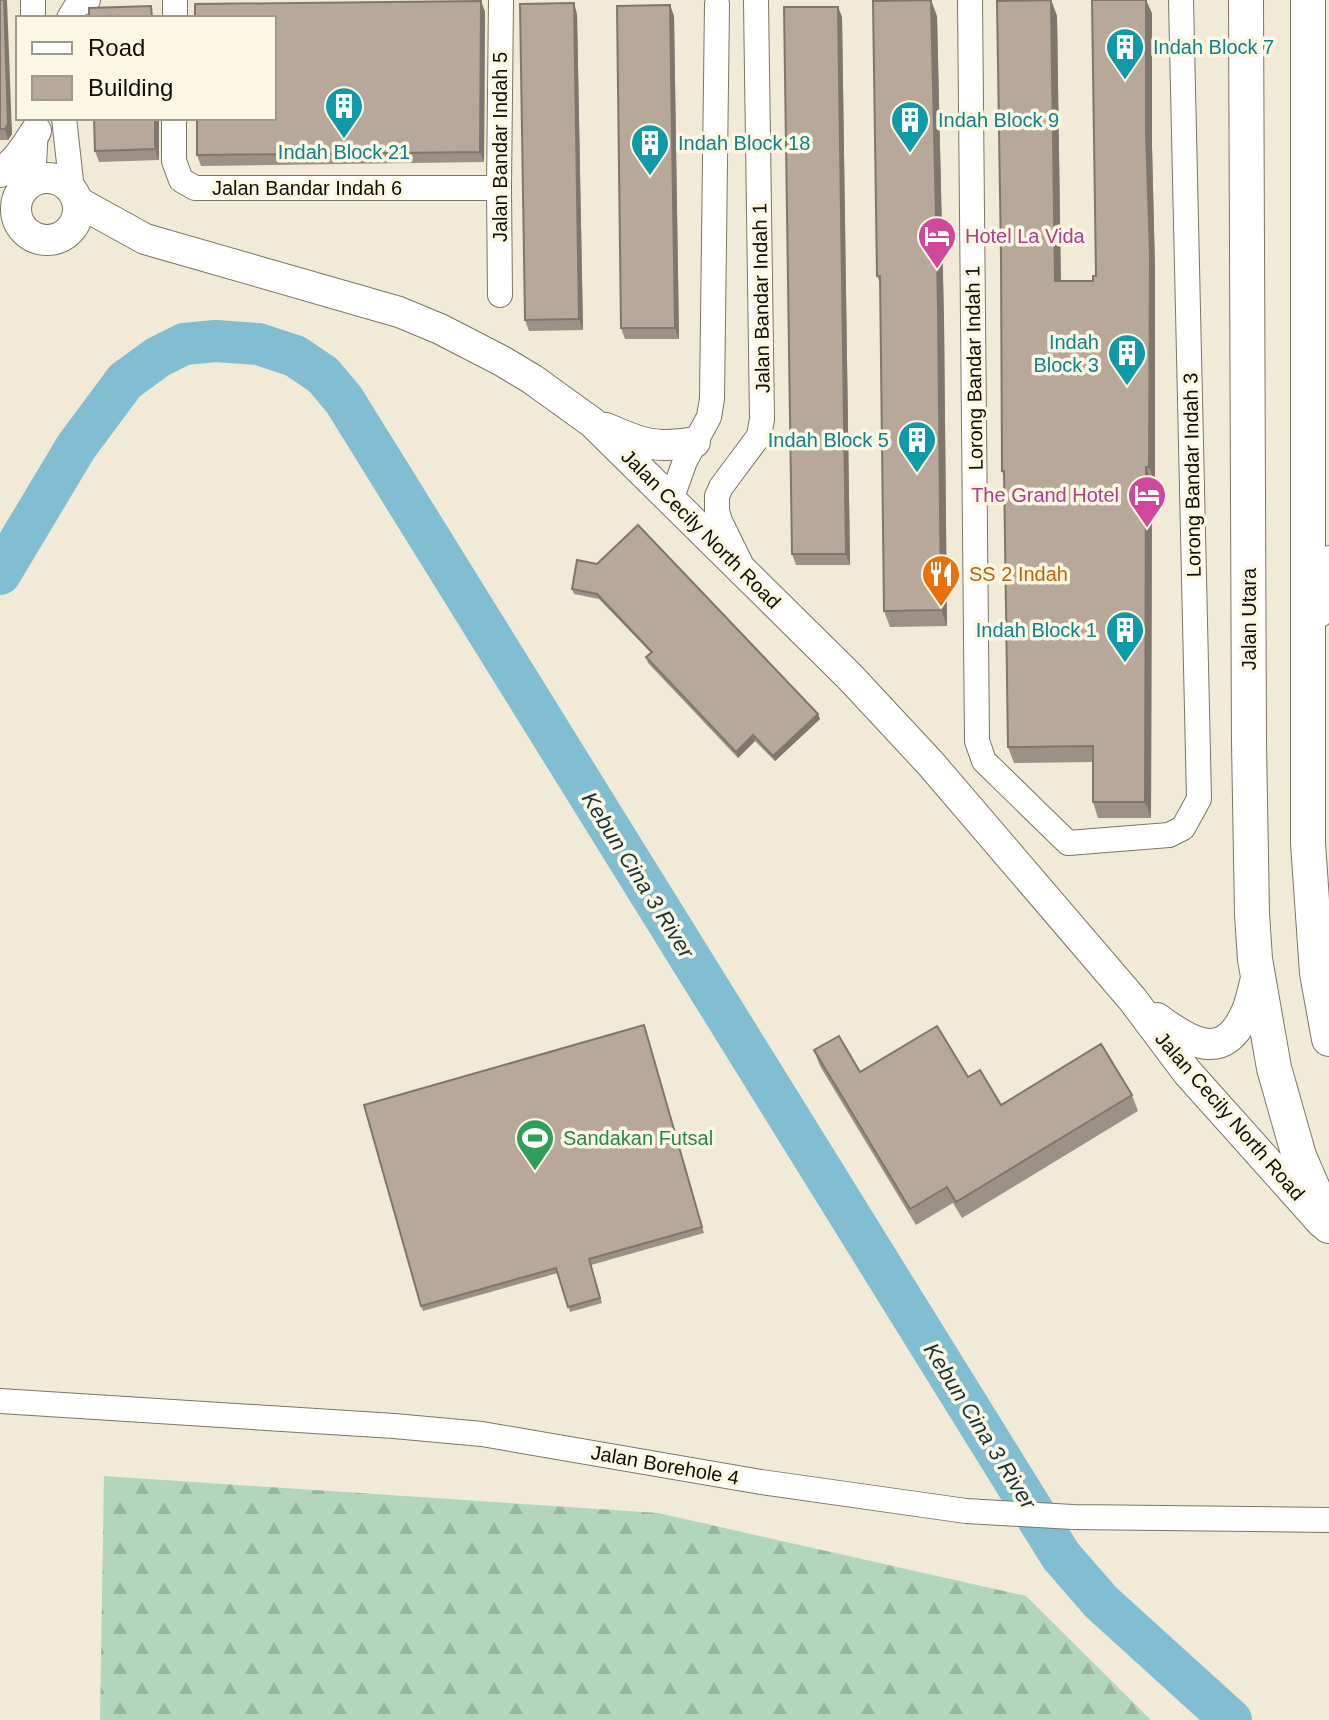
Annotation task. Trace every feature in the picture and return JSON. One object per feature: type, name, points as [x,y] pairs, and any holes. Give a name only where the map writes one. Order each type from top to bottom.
[{"type":"highway","name":"Jalan Utara","points":[[1246,0],[1252,914],[1257,975],[1278,1083],[1299,1156],[1329,1228]]},
{"type":"highway","points":[[1308,0],[1308,843],[1317,973],[1329,1039]]},
{"type":"main road","points":[[12,197],[43,178],[64,182],[73,207],[63,237],[43,241],[24,231],[12,197],[7,168],[22,152],[36,124]]},
{"type":"main road","name":"Jalan Cecily North Road","points":[[73,207],[128,241],[145,239],[399,312],[440,329],[532,379],[593,423],[850,677],[931,764],[1133,1000],[1196,1083],[1329,1228]]},
{"type":"main road","points":[[593,423],[646,444],[672,446],[690,452]]},
{"type":"main road","name":"Jalan Cecily North Road","points":[[1133,1000],[1181,1035],[1209,1045],[1223,1041],[1235,1032],[1246,1014],[1257,975]]},
{"type":"street","points":[[68,16],[77,5],[88,0]]},
{"type":"street","name":"Jalan Bandar Indah 5","points":[[500,295],[501,0]]},
{"type":"street","name":"Lorong Bandar Indah 1","points":[[970,0],[977,741],[984,761],[1068,843]]},
{"type":"street","name":"Lorong Bandar Indah 3","points":[[1068,843],[1169,835],[1183,828],[1199,799],[1181,0]]},
{"type":"street","points":[[671,500],[690,452],[709,417],[712,399],[714,2],[731,8],[744,7],[757,1]]},
{"type":"street","name":"Jalan Bandar Indah 1","points":[[721,487],[759,436],[762,419],[757,1]]},
{"type":"street","points":[[64,120],[73,207]]},
{"type":"street","name":"Jalan Bandar Indah 6","points":[[174,120],[174,161],[181,180],[195,188],[499,188]]},
{"type":"street","points":[[690,452],[721,487],[717,496],[717,511],[746,574]]},
{"type":"street","points":[[1308,697],[1329,558]]},
{"type":"street","name":"Jalan Borehole 4","points":[[0,1401],[482,1434],[761,1482],[966,1511],[1073,1517],[1329,1520]]},
{"type":"green space","points":[[104,1476],[658,1513],[1026,1596],[1151,1720],[100,1720]]},
{"type":"building","points":[[0,0],[4,0],[8,124],[5,129],[0,129]]},
{"type":"building","points":[[931,0],[941,610],[884,611],[873,1]]},
{"type":"building","points":[[1051,0],[1055,281],[1093,281],[1093,276],[1096,276],[1092,0],[1146,0],[1150,254],[1145,802],[1093,802],[1093,746],[1008,747],[997,1]]},
{"type":"building","points":[[481,1],[480,152],[197,155],[197,120],[276,120],[276,16],[195,16],[195,4]]},
{"type":"building","points":[[574,3],[579,319],[525,320],[520,4]]},
{"type":"building","name":"Indah Block 18","points":[[670,5],[675,328],[621,328],[617,6]]},
{"type":"building","points":[[151,6],[152,16],[89,16],[89,8]]},
{"type":"building","points":[[784,7],[838,7],[846,554],[792,554]]},
{"type":"building","points":[[94,120],[155,120],[155,149],[95,151]]},
{"type":"building","points":[[638,525],[818,714],[773,756],[753,735],[736,752],[646,657],[652,652],[597,594],[572,589],[577,560],[597,564]]},
{"type":"building","name":"Sandakan Futsal","points":[[644,1025],[702,1227],[589,1259],[600,1298],[568,1307],[556,1268],[421,1306],[364,1105]]},
{"type":"building","points":[[937,1026],[968,1077],[980,1070],[1001,1105],[1101,1044],[1132,1095],[956,1202],[947,1187],[910,1209],[814,1050],[839,1036],[860,1072]]},
{"type":"waterway","name":"Kebun Cina 3 River","points":[[0,574],[76,447],[125,381],[158,357],[184,344],[216,341],[258,344],[295,356],[323,375],[344,400],[1061,1556],[1101,1602],[1231,1720]]},
{"type":"place","name":"Indah Block 7","points":[[1125,81]]},
{"type":"place","name":"Indah Block 21","points":[[344,140]]},
{"type":"place","name":"Indah Block 9","points":[[910,154]]},
{"type":"place","name":"Indah Block 18","points":[[650,177]]},
{"type":"place","name":"Hotel La Vida","points":[[937,270]]},
{"type":"place","name":"Indah Block 3","points":[[1127,387]]},
{"type":"place","name":"Indah Block 5","points":[[917,474]]},
{"type":"place","name":"The Grand Hotel","points":[[1147,529]]},
{"type":"place","name":"SS 2 Indah","points":[[941,608]]},
{"type":"place","name":"Indah Block 1","points":[[1125,664]]},
{"type":"place","name":"Sandakan Futsal","points":[[535,1172]]}]
